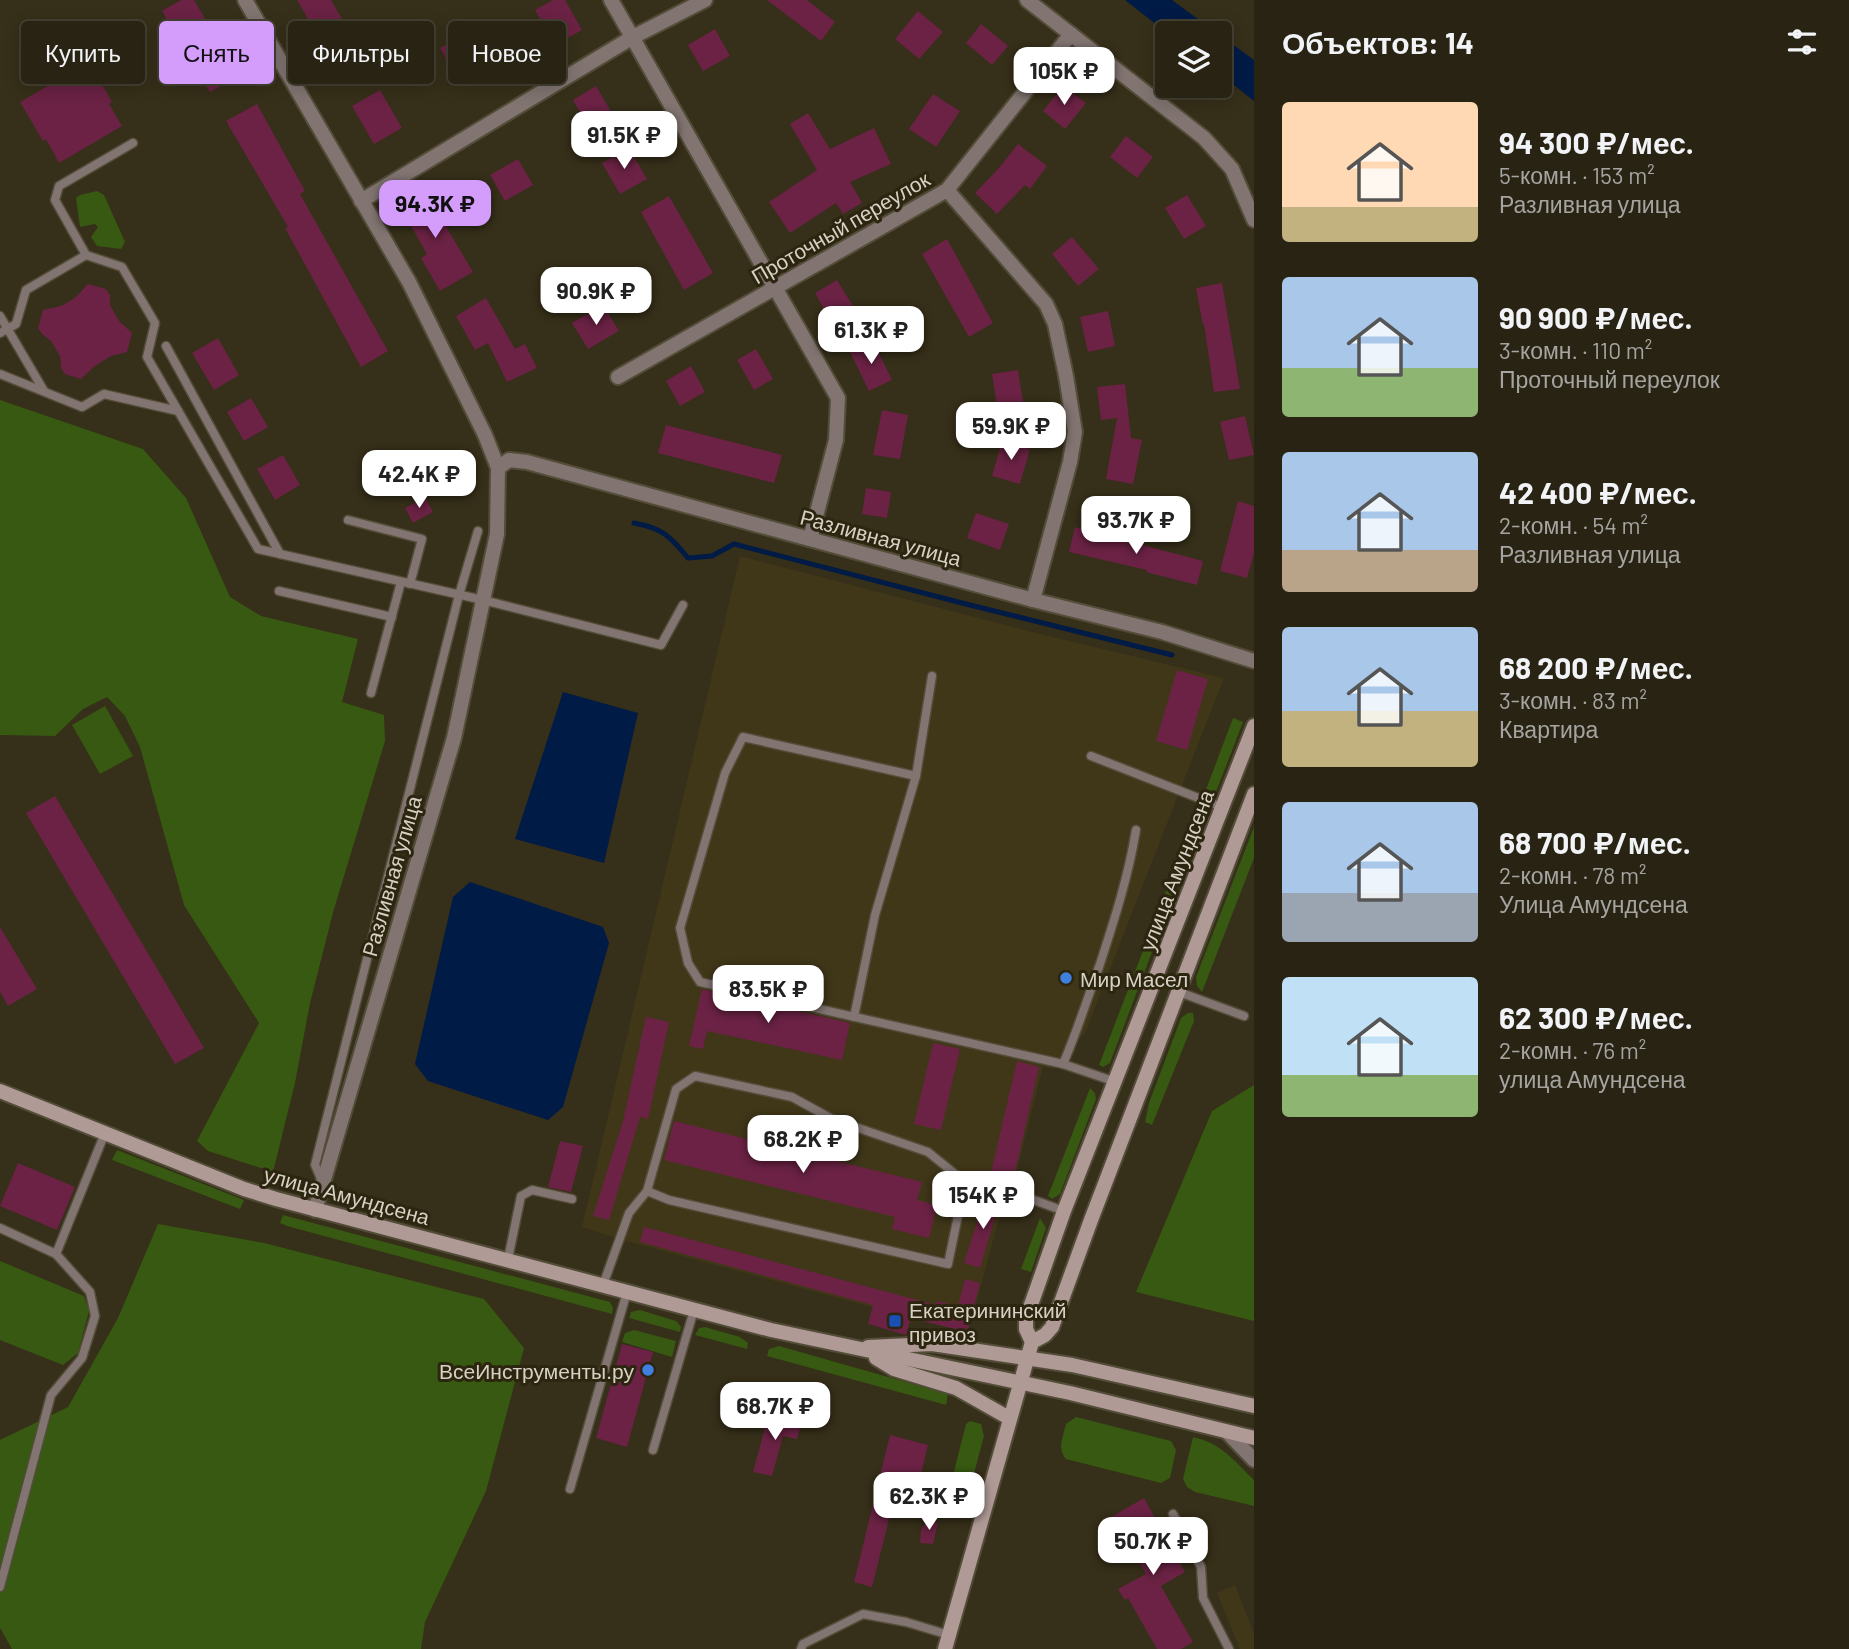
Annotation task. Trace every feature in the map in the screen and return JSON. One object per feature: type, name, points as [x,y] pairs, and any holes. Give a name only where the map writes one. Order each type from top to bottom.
[{"type":"street","name":"Разливная улица","points":[[245,0],[408,282],[485,435],[498,468],[498,534],[454,738],[315,1210]]},
{"type":"street","points":[[611,0],[838,398],[836,440],[810,539]]},
{"type":"street","points":[[361,201],[633,37],[705,0]]},
{"type":"street","points":[[1027,0],[1203,138],[1232,169],[1254,220]]},
{"type":"street","name":"Проточный переулок","points":[[618,377],[947,190],[1071,34]]},
{"type":"street","points":[[947,190],[1046,304],[1055,324],[1066,376],[1075,432],[1070,463],[1033,600]]},
{"type":"street","name":"Разливная улица","points":[[498,468],[509,460],[527,462],[1033,600],[1163,632],[1254,661]]},
{"type":"street","name":"улица Амундсена","points":[[947,1642],[1032,1342],[1026,1329],[1026,1319],[1064,1211],[1254,726]]},
{"type":"street","name":"улица Амундсена","points":[[1032,1342],[1045,1335],[1052,1327],[1254,794]]},
{"type":"street","name":"улица Амундсена","points":[[1,1095],[244,1188],[315,1210],[694,1310]]},
{"type":"street","points":[[694,1310],[866,1351],[1021,1382],[1254,1438]]},
{"type":"street","points":[[849,1347],[932,1344],[1072,1365],[1254,1406]]},
{"type":"street","points":[[866,1351],[894,1369],[970,1395],[1009,1418]]},
{"type":"street","points":[[1227,1432],[1254,1460]]},
{"type":"lane","points":[[133,143],[58,186],[55,200],[86,255],[122,267],[155,323],[147,357],[258,549],[483,600],[661,645],[683,605]]},
{"type":"lane","points":[[4,331],[16,324],[26,290],[86,255]]},
{"type":"lane","points":[[0,316],[4,331],[44,391]]},
{"type":"lane","points":[[166,346],[280,554]]},
{"type":"lane","points":[[0,374],[82,407],[104,394],[178,411]]},
{"type":"lane","points":[[348,520],[422,539],[391,617],[371,693]]},
{"type":"lane","points":[[323,1183],[315,1165],[459,595],[478,531]]},
{"type":"lane","points":[[279,591],[391,617]]},
{"type":"lane","points":[[854,1017],[875,915],[916,776],[932,676]]},
{"type":"lane","points":[[916,776],[743,737],[725,773],[680,928],[688,963],[700,982],[1063,1064],[1116,1082]]},
{"type":"lane","points":[[1091,756],[1224,808]]},
{"type":"lane","points":[[1063,1064],[1120,905],[1136,830]]},
{"type":"lane","points":[[1179,992],[1244,1016]]},
{"type":"lane","points":[[603,1285],[629,1213],[647,1191],[676,1089],[695,1076],[792,1097],[832,1119],[928,1152],[965,1182],[1031,1199],[1064,1211]]},
{"type":"lane","points":[[56,1254],[105,1133]]},
{"type":"lane","points":[[647,1191],[669,1200],[948,1264],[965,1182]]},
{"type":"lane","points":[[508,1259],[521,1196],[532,1190],[572,1199]]},
{"type":"lane","points":[[0,1228],[56,1254],[90,1292],[95,1317],[82,1358],[51,1395],[0,1587]]},
{"type":"lane","points":[[570,1489],[627,1292]]},
{"type":"lane","points":[[653,1450],[694,1310]]},
{"type":"lane","points":[[1173,1514],[1201,1567],[1203,1598],[1229,1649]]},
{"type":"lane","points":[[801,1649],[803,1644],[863,1615],[906,1622],[947,1642]]},
{"type":"shaded area","points":[[740,556],[1032,632],[1224,678],[1085,1033],[1054,1069],[1043,1067],[1013,1185],[997,1226],[968,1333],[582,1227]]},
{"type":"shaded area","points":[[1235,1585],[1254,1634],[1254,1649],[1240,1649],[1217,1593]]},
{"type":"green space","points":[[97,191],[104,195],[125,242],[121,249],[97,246],[91,237],[98,227],[95,224],[80,227],[76,198]]},
{"type":"green space","points":[[0,400],[143,449],[186,498],[230,597],[261,616],[358,639],[342,702],[384,715],[385,741],[334,909],[310,1003],[295,1083],[273,1172],[208,1151],[197,1141],[259,1023],[184,905],[140,747],[125,716],[107,697],[83,709],[55,736],[0,735]]},
{"type":"green space","points":[[105,706],[133,756],[100,774],[72,725]]},
{"type":"green space","points":[[1233,718],[1243,722],[1216,792],[1204,795]]},
{"type":"green space","points":[[1195,816],[1200,825],[1110,1063],[1103,1067],[1099,1065]]},
{"type":"green space","points":[[1254,827],[1254,858],[1202,992],[1197,986],[1196,977]]},
{"type":"green space","points":[[1193,1013],[1194,1021],[1152,1125],[1145,1122],[1149,1103],[1181,1018]]},
{"type":"green space","points":[[1254,1085],[1254,1321],[1136,1292],[1212,1111]]},
{"type":"green space","points":[[1090,1088],[1096,1099],[1060,1194],[1052,1199],[1048,1196]]},
{"type":"green space","points":[[117,1150],[244,1200],[240,1209],[112,1160]]},
{"type":"green space","points":[[283,1215],[610,1302],[612,1314],[287,1226],[280,1223]]},
{"type":"green space","points":[[1040,1218],[1046,1228],[1031,1272],[1021,1269]]},
{"type":"green space","points":[[158,1224],[264,1243],[484,1299],[524,1348],[486,1491],[425,1622],[421,1649],[12,1649],[0,1628],[0,1440],[68,1407],[118,1318]]},
{"type":"green space","points":[[0,1261],[84,1296],[89,1311],[78,1353],[63,1365],[0,1340]]},
{"type":"green space","points":[[640,1310],[676,1321],[681,1327],[680,1332],[629,1318],[631,1312]]},
{"type":"green space","points":[[705,1327],[740,1337],[748,1343],[747,1349],[695,1335],[699,1328]]},
{"type":"green space","points":[[634,1330],[676,1341],[672,1357],[622,1342],[625,1333]]},
{"type":"green space","points":[[779,1346],[948,1394],[946,1405],[767,1356],[769,1349]]},
{"type":"green space","points":[[1076,1417],[1171,1441],[1176,1450],[1170,1478],[1161,1483],[1066,1459],[1061,1447],[1062,1438],[1066,1424]]},
{"type":"green space","points":[[970,1421],[981,1424],[984,1436],[972,1481],[962,1486],[951,1483],[966,1424]]},
{"type":"green space","points":[[1193,1437],[1220,1448],[1254,1480],[1254,1506],[1195,1492],[1187,1487],[1183,1479]]},
{"type":"water","points":[[1125,0],[1172,0],[1201,21],[1155,21],[1155,24]]},
{"type":"water","points":[[1232,44],[1254,60],[1254,101],[1232,84]]},
{"type":"water","points":[[563,692],[638,713],[604,863],[515,839]]},
{"type":"water","points":[[470,882],[603,927],[609,943],[563,1107],[548,1120],[428,1081],[415,1064],[453,897]]},
{"type":"building","points":[[181,0],[194,0],[207,21],[168,21],[162,11]]},
{"type":"building","points":[[297,0],[331,0],[343,21],[309,21]]},
{"type":"building","points":[[553,0],[565,0],[582,30],[566,39],[566,21],[541,21],[535,10]]},
{"type":"building","points":[[767,0],[807,0],[835,22],[821,41]]},
{"type":"building","points":[[918,11],[943,32],[919,59],[895,39]]},
{"type":"building","points":[[981,24],[1008,46],[992,65],[966,43]]},
{"type":"building","points":[[715,29],[730,56],[703,71],[688,45]]},
{"type":"building","points":[[448,44],[448,62],[440,48]]},
{"type":"building","points":[[51,84],[102,84],[112,102],[109,104],[122,126],[59,163],[20,102]]},
{"type":"building","points":[[205,84],[224,84],[210,92]]},
{"type":"building","points":[[596,86],[613,115],[589,128],[573,100]]},
{"type":"building","points":[[1063,86],[1086,103],[1065,129],[1043,111]]},
{"type":"building","points":[[380,90],[402,128],[374,144],[352,106]]},
{"type":"building","points":[[933,94],[960,111],[936,147],[909,129]]},
{"type":"building","points":[[257,104],[305,191],[300,194],[388,351],[361,367],[285,228],[288,227],[226,121]]},
{"type":"building","points":[[808,113],[830,149],[874,128],[891,164],[850,182],[862,203],[843,214],[836,203],[790,233],[769,202],[817,170],[790,124]]},
{"type":"building","points":[[1126,136],[1153,157],[1137,178],[1110,157]]},
{"type":"building","points":[[1018,144],[1047,166],[1030,189],[1025,185],[997,214],[975,193]]},
{"type":"building","points":[[629,148],[647,179],[620,194],[602,163]]},
{"type":"building","points":[[518,159],[533,185],[505,201],[490,175]]},
{"type":"building","points":[[422,186],[473,272],[440,291],[421,258],[427,254],[397,201]]},
{"type":"building","points":[[1187,195],[1206,226],[1184,239],[1165,208]]},
{"type":"building","points":[[669,196],[713,273],[684,290],[641,212]]},
{"type":"building","points":[[1072,237],[1099,269],[1078,286],[1052,254]]},
{"type":"building","points":[[947,239],[993,323],[969,337],[922,254]]},
{"type":"building","points":[[837,280],[856,311],[833,325],[815,293]]},
{"type":"building","points":[[1222,283],[1240,389],[1214,392],[1196,288]]},
{"type":"building","points":[[88,284],[106,289],[110,295],[110,305],[119,321],[132,333],[127,352],[111,356],[81,379],[65,374],[61,368],[60,356],[51,341],[38,328],[43,310],[61,306],[75,298]]},
{"type":"building","points":[[486,298],[515,349],[525,344],[537,368],[507,382],[488,343],[475,350],[456,316]]},
{"type":"building","points":[[603,305],[619,331],[588,349],[572,323]]},
{"type":"building","points":[[1108,311],[1115,346],[1088,352],[1080,317]]},
{"type":"building","points":[[218,338],[239,375],[214,390],[192,353]]},
{"type":"building","points":[[873,341],[892,380],[869,391],[850,352]]},
{"type":"building","points":[[756,349],[773,379],[754,390],[737,360]]},
{"type":"building","points":[[691,366],[705,392],[680,406],[666,381]]},
{"type":"building","points":[[1018,370],[1023,402],[997,406],[992,374]]},
{"type":"building","points":[[1125,384],[1131,438],[1142,440],[1133,484],[1106,479],[1117,418],[1101,420],[1097,387]]},
{"type":"building","points":[[251,398],[268,427],[244,441],[227,412]]},
{"type":"building","points":[[882,410],[908,415],[900,459],[873,455]]},
{"type":"building","points":[[1245,416],[1254,455],[1229,460],[1220,422]]},
{"type":"building","points":[[666,425],[782,455],[774,483],[658,453]]},
{"type":"building","points":[[1002,441],[1030,449],[1020,484],[992,476]]},
{"type":"building","points":[[283,455],[300,485],[275,500],[257,469]]},
{"type":"building","points":[[866,488],[891,492],[887,518],[862,514]]},
{"type":"building","points":[[425,497],[433,512],[413,523],[405,508]]},
{"type":"building","points":[[1238,501],[1254,506],[1254,553],[1247,578],[1220,571]]},
{"type":"building","points":[[976,513],[1009,524],[1000,550],[967,538]]},
{"type":"building","points":[[1075,527],[1203,561],[1197,585],[1069,552]]},
{"type":"building","points":[[1177,670],[1208,679],[1187,750],[1156,741]]},
{"type":"building","points":[[55,796],[204,1048],[175,1064],[26,813]]},
{"type":"building","points":[[0,927],[37,989],[8,1006],[0,992]]},
{"type":"building","points":[[702,989],[850,1023],[842,1060],[707,1031],[703,1049],[689,1046]]},
{"type":"building","points":[[646,1017],[669,1022],[648,1119],[640,1117],[609,1220],[593,1216],[623,1121]]},
{"type":"building","points":[[933,1043],[960,1049],[941,1130],[914,1124]]},
{"type":"building","points":[[1017,1061],[1039,1067],[1012,1185],[1006,1183],[1005,1186],[989,1181]]},
{"type":"building","points":[[674,1121],[922,1182],[917,1200],[937,1205],[929,1238],[892,1229],[895,1217],[664,1160]]},
{"type":"building","points":[[560,1141],[583,1146],[571,1192],[548,1187]]},
{"type":"building","points":[[18,1163],[75,1187],[57,1230],[0,1206]]},
{"type":"building","points":[[986,1194],[1001,1198],[980,1268],[964,1263]]},
{"type":"building","points":[[644,1227],[936,1305],[937,1301],[958,1306],[965,1279],[980,1283],[967,1332],[911,1318],[906,1335],[868,1324],[873,1305],[640,1242]]},
{"type":"building","points":[[622,1344],[653,1352],[627,1447],[596,1438]]},
{"type":"building","points":[[769,1413],[802,1421],[797,1439],[783,1436],[772,1476],[753,1472]]},
{"type":"building","points":[[890,1435],[928,1445],[912,1512],[892,1507],[872,1587],[854,1582]]},
{"type":"building","points":[[1144,1498],[1185,1572],[1161,1586],[1193,1642],[1181,1649],[1157,1649],[1128,1598],[1125,1600],[1118,1589],[1146,1574],[1113,1516]]},
{"type":"building","points":[[927,1519],[938,1523],[933,1544],[920,1543],[921,1530]]},
{"type":"waterway","points":[[634,523],[652,527],[665,534],[688,558],[712,556],[734,544],[1172,655]]},
{"type":"place","name":"Мир Масел","points":[[1066,978]]},
{"type":"place","name":"Екатерининский привоз","points":[[895,1321]]},
{"type":"place","name":"ВсеИнструменты.ру","points":[[648,1370]]}]
